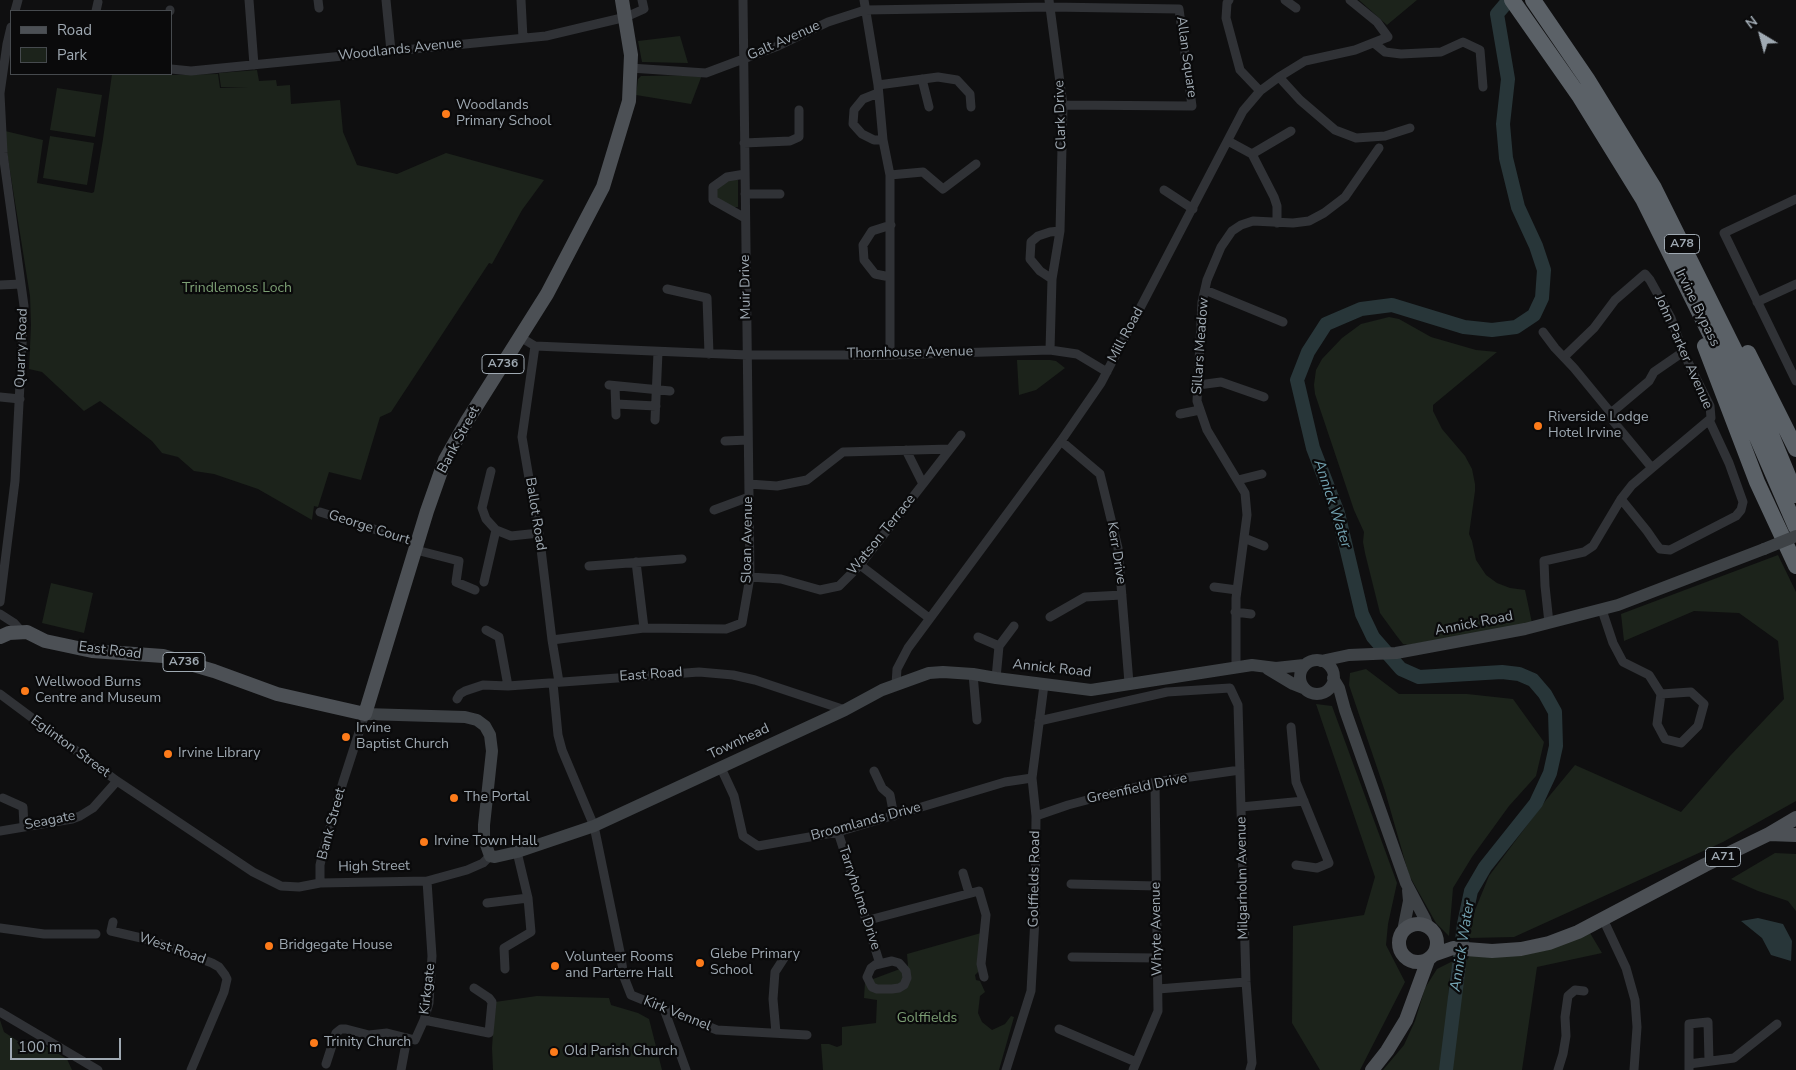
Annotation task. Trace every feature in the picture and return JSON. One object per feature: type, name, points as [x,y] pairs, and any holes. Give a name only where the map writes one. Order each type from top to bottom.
[{"type":"highway","name":"Irvine Bypass","points":[[1512,0],[1649,194],[1796,527]]},
{"type":"highway","name":"Irvine Bypass","points":[[1536,4],[1587,79],[1744,369],[1796,495]]},
{"type":"highway","name":"A78","points":[[1649,194],[1722,302],[1796,449]]},
{"type":"highway","name":"A78","points":[[1649,194],[1757,482],[1796,566]]},
{"type":"main road","name":"Bank Street","points":[[365,714],[427,511],[446,460],[467,421],[547,294],[604,187],[629,101],[631,55],[622,0]]},
{"type":"main road","name":"Annick Road","points":[[1321,661],[1349,655],[1396,654],[1505,634],[1602,610],[1683,581],[1796,536]]},
{"type":"main road","name":"East Road","points":[[22,632],[27,632],[45,641],[92,651],[163,656],[214,671],[277,694],[365,714]]},
{"type":"main road","points":[[0,637],[9,633],[22,632]]},
{"type":"main road","points":[[1265,666],[1293,684],[1313,693],[1324,692],[1331,686],[1337,667],[1349,655]]},
{"type":"main road","points":[[1304,688],[1300,678],[1300,672],[1304,665],[1313,660],[1327,664],[1339,688],[1406,883],[1409,901],[1403,931],[1398,944],[1401,953],[1408,960],[1418,984]]},
{"type":"main road","name":"Annick Road","points":[[896,684],[929,673],[944,672],[973,674],[1091,690],[1252,665],[1287,668],[1304,665]]},
{"type":"main road","name":"Townhead","points":[[594,826],[845,710],[896,684]]},
{"type":"main road","points":[[1324,692],[1335,699],[1345,710]]},
{"type":"main road","points":[[365,714],[465,717],[477,720],[486,726],[490,735],[492,751],[484,839],[490,856]]},
{"type":"main road","name":"A71","points":[[1408,960],[1419,962],[1453,948],[1476,950],[1521,949],[1549,943],[1578,932],[1769,834],[1796,818]]},
{"type":"main road","name":"High Street","points":[[490,856],[517,852],[594,826]]},
{"type":"main road","name":"A71","points":[[1769,834],[1796,835]]},
{"type":"main road","points":[[1372,1070],[1388,1051],[1406,1020],[1418,984],[1430,957],[1436,949],[1426,918],[1406,883]]},
{"type":"main road","points":[[1403,931],[1411,925],[1418,924],[1432,932]]},
{"type":"main road","name":"A71","points":[[1432,932],[1453,948]]},
{"type":"street","points":[[249,0],[254,65]]},
{"type":"street","points":[[386,0],[391,51]]},
{"type":"street","points":[[521,0],[522,38]]},
{"type":"street","points":[[626,17],[644,9],[642,0]]},
{"type":"street","name":"Muir Drive","points":[[743,0],[747,355]]},
{"type":"street","points":[[864,0],[878,89],[883,140],[890,175],[890,355]]},
{"type":"street","points":[[1228,0],[1226,18],[1240,70],[1260,91]]},
{"type":"street","points":[[1285,0],[1296,8]]},
{"type":"street","name":"Mill Road","points":[[896,684],[896,674],[901,659],[1061,442],[1106,372],[1243,111],[1260,91],[1305,61],[1355,50],[1388,37],[1377,22],[1350,0]]},
{"type":"street","points":[[96,10],[98,2]]},
{"type":"street","name":"Galt Avenue","points":[[630,68],[706,73],[778,46],[828,22],[865,10],[938,4],[1050,3]]},
{"type":"street","name":"Clark Drive","points":[[1050,3],[1063,105],[1060,231],[1052,279],[1050,350]]},
{"type":"street","name":"Allan Square","points":[[1050,3],[1179,8],[1192,106],[1063,105]]},
{"type":"street","name":"Woodlands Avenue","points":[[172,69],[190,71],[546,36],[626,17]]},
{"type":"street","points":[[1374,42],[1385,52],[1400,54],[1441,52],[1463,42],[1480,50],[1483,87]]},
{"type":"street","name":"Quarry Road","points":[[0,602],[3,560],[15,480],[24,306],[3,152],[0,94],[9,44]]},
{"type":"street","points":[[883,140],[874,140],[862,134],[853,124],[854,110],[863,99],[878,89],[938,77],[957,80],[970,94],[971,107]]},
{"type":"street","points":[[1279,77],[1300,100],[1335,130],[1340,132],[1356,138],[1385,136],[1410,128]]},
{"type":"street","points":[[922,79],[929,108]]},
{"type":"street","points":[[744,143],[790,141],[799,137],[799,110]]},
{"type":"street","points":[[1252,154],[1291,131]]},
{"type":"street","points":[[1228,141],[1252,154],[1274,197],[1277,206],[1277,223]]},
{"type":"street","name":"Sillars Meadow","points":[[1236,667],[1235,612],[1247,515],[1245,492],[1208,430],[1197,401],[1202,302],[1205,290],[1221,247],[1232,231],[1241,225],[1253,221],[1277,223],[1310,221],[1345,197],[1379,148]]},
{"type":"street","points":[[890,175],[923,172],[943,189],[976,164]]},
{"type":"street","points":[[745,174],[727,177],[713,187],[713,200],[745,218]]},
{"type":"street","points":[[1164,190],[1193,209]]},
{"type":"street","points":[[745,194],[780,194]]},
{"type":"street","points":[[1796,199],[1724,233],[1796,381]]},
{"type":"street","points":[[0,209],[11,208]]},
{"type":"street","points":[[890,277],[875,274],[864,260],[863,245],[872,231],[891,224]]},
{"type":"street","points":[[1052,279],[1040,271],[1030,259],[1031,242],[1038,236],[1060,231]]},
{"type":"street","name":"John Parker Avenue","points":[[1565,356],[1594,328],[1615,300],[1645,274],[1671,318],[1683,352],[1710,406],[1711,418],[1709,420],[1729,463],[1743,502],[1741,510],[1736,516],[1670,550],[1660,549],[1621,499]]},
{"type":"street","points":[[0,285],[21,284]]},
{"type":"street","points":[[1757,302],[1796,284]]},
{"type":"street","points":[[667,289],[707,298],[708,354]]},
{"type":"street","points":[[1205,290],[1283,322]]},
{"type":"street","points":[[1543,332],[1611,413],[1613,421],[1652,468]]},
{"type":"street","name":"Thornhouse Avenue","points":[[520,337],[535,346],[747,355],[890,355],[1050,350],[1077,354],[1106,372]]},
{"type":"street","name":"Ballot Road","points":[[535,346],[522,437],[539,533],[552,640],[558,735],[562,750],[594,826]]},
{"type":"street","points":[[655,420],[658,352]]},
{"type":"street","points":[[1611,413],[1648,381],[1654,372],[1683,352]]},
{"type":"street","name":"Sloan Avenue","points":[[552,640],[644,628],[726,629],[742,623],[750,577],[747,355]]},
{"type":"street","points":[[1198,385],[1221,382],[1264,397]]},
{"type":"street","points":[[616,415],[612,385],[670,391]]},
{"type":"street","points":[[0,397],[20,399]]},
{"type":"street","points":[[616,404],[656,406]]},
{"type":"street","name":"Sillars Meadow","points":[[1180,414],[1200,410]]},
{"type":"street","points":[[1549,623],[1544,561],[1584,552],[1593,546],[1621,499],[1632,485],[1709,420]]},
{"type":"street","name":"Watson Terrace","points":[[750,577],[781,579],[820,590],[839,586],[860,565],[961,435]]},
{"type":"street","points":[[725,441],[748,440]]},
{"type":"street","name":"Kerr Drive","points":[[1061,442],[1100,474],[1118,548],[1129,683]]},
{"type":"street","points":[[748,484],[777,486],[807,480],[844,452],[950,449]]},
{"type":"street","points":[[906,450],[923,484]]},
{"type":"street","points":[[490,471],[482,508],[486,519],[496,530],[511,536],[539,533]]},
{"type":"street","points":[[1238,480],[1262,474]]},
{"type":"street","points":[[714,510],[749,497]]},
{"type":"street","name":"George Court","points":[[320,512],[459,561],[456,582],[476,590]]},
{"type":"street","points":[[484,582],[496,530]]},
{"type":"street","points":[[1244,538],[1264,546]]},
{"type":"street","points":[[589,566],[682,559]]},
{"type":"street","points":[[636,562],[644,628]]},
{"type":"street","points":[[860,565],[930,618]]},
{"type":"street","points":[[1214,587],[1237,590]]},
{"type":"street","points":[[1050,617],[1085,597],[1122,595]]},
{"type":"street","points":[[1602,610],[1613,643],[1623,662],[1649,675],[1661,694],[1657,724],[1665,739],[1681,743],[1698,726],[1704,704],[1691,692],[1661,694]]},
{"type":"street","points":[[1235,612],[1250,614]]},
{"type":"street","points":[[0,614],[14,623],[22,632]]},
{"type":"street","points":[[996,678],[999,646],[1014,626]]},
{"type":"street","points":[[486,630],[499,637],[508,686]]},
{"type":"street","points":[[978,637],[999,646]]},
{"type":"street","name":"East Road","points":[[457,699],[460,694],[483,686],[556,683],[699,672],[729,674],[755,680],[845,710]]},
{"type":"street","points":[[973,674],[977,720]]},
{"type":"street","name":"Golffields Road","points":[[1006,1070],[1031,991],[1035,918],[1036,816],[1032,778],[1044,685]]},
{"type":"street","name":"Milgarholm Avenue","points":[[1039,721],[1166,692],[1230,688],[1238,704],[1246,982],[1252,1063],[1250,1070]]},
{"type":"street","name":"Eglinton Street","points":[[0,694],[117,781]]},
{"type":"street","name":"Bank Street","points":[[320,883],[320,865],[323,852],[365,714]]},
{"type":"street","points":[[1291,727],[1296,782],[1329,863],[1317,868],[1296,865]]},
{"type":"street","name":"Broomlands Drive","points":[[720,768],[734,796],[742,836],[758,846],[838,832],[1005,782],[1032,778]]},
{"type":"street","name":"Greenfield Drive","points":[[1036,816],[1068,805],[1156,782],[1240,770]]},
{"type":"street","points":[[874,772],[882,788],[890,795],[894,816]]},
{"type":"street","name":"Seagate","points":[[0,831],[80,816],[93,808],[117,781]]},
{"type":"street","name":"High Street","points":[[117,781],[267,880],[289,887],[320,883],[427,880],[467,870],[483,863],[490,856]]},
{"type":"street","name":"Whyte Avenue","points":[[1135,1066],[1158,1011],[1156,782]]},
{"type":"street","points":[[3,798],[23,807],[24,826]]},
{"type":"street","points":[[1241,807],[1304,801]]},
{"type":"street","name":"Kirk Vennel","points":[[594,826],[624,977],[631,996],[717,1030],[807,1035]]},
{"type":"street","name":"Tarryholme Drive","points":[[838,832],[880,964]]},
{"type":"street","points":[[505,969],[504,948],[531,932],[528,898],[517,852]]},
{"type":"street","points":[[963,873],[970,893]]},
{"type":"street","name":"Kirkgate","points":[[407,1038],[415,1040],[424,1020],[429,1002],[432,956],[427,880]]},
{"type":"street","points":[[1071,884],[1156,886]]},
{"type":"street","points":[[865,921],[980,891],[986,915],[981,964],[984,977]]},
{"type":"street","points":[[487,903],[528,898]]},
{"type":"street","points":[[1603,919],[1626,968],[1634,1000],[1638,1027],[1634,1070]]},
{"type":"street","name":"West Road","points":[[113,922],[110,931],[150,940],[212,963],[219,967],[225,975],[227,979],[224,992],[192,1070]]},
{"type":"street","points":[[0,928],[44,934],[96,934]]},
{"type":"street","points":[[776,1033],[773,999],[775,972],[786,955]]},
{"type":"street","points":[[1072,957],[1157,958]]},
{"type":"street","name":"Tarryholme Drive","points":[[892,962],[903,966],[907,974],[904,985],[892,989],[872,987],[867,980],[867,974],[871,968],[880,964],[892,962]]},
{"type":"street","points":[[1158,989],[1246,982]]},
{"type":"street","points":[[424,1020],[489,1034],[492,1002],[474,988]]},
{"type":"street","points":[[1558,1070],[1566,1036],[1565,1017],[1568,996],[1575,990],[1584,992]]},
{"type":"street","points":[[664,1009],[686,1070]]},
{"type":"street","points":[[0,1012],[98,1070]]},
{"type":"street","points":[[1709,1061],[1708,1022],[1689,1024],[1689,1067],[1709,1061],[1734,1058],[1777,1024]]},
{"type":"street","points":[[326,1064],[336,1033],[340,1029],[346,1029],[369,1035],[388,1033],[407,1038],[401,1070]]},
{"type":"street","points":[[1059,1029],[1135,1066]]},
{"type":"green space","points":[[1359,0],[1417,0],[1387,25]]},
{"type":"green space","points":[[680,36],[688,63],[642,62],[638,41]]},
{"type":"green space","name":"Trindlemoss Loch","points":[[257,70],[259,81],[276,80],[277,86],[290,85],[291,104],[340,100],[343,132],[357,165],[397,174],[446,153],[544,180],[522,210],[492,264],[489,263],[391,412],[380,417],[361,480],[329,472],[318,507],[314,506],[312,520],[258,489],[214,474],[194,471],[178,457],[162,453],[152,441],[100,401],[84,411],[42,372],[29,369],[30,296],[5,131],[43,140],[37,183],[92,193],[94,192],[103,139],[112,75],[218,74],[220,88],[248,87],[221,87],[219,73]]},
{"type":"green space","points":[[702,75],[691,104],[636,95],[638,79],[641,76]]},
{"type":"green space","points":[[57,88],[102,95],[95,137],[50,130]]},
{"type":"green space","points":[[50,136],[94,143],[87,185],[43,178]]},
{"type":"green space","points":[[730,180],[738,180],[738,207],[731,207],[717,198],[719,186]]},
{"type":"green space","points":[[1389,317],[1399,319],[1431,337],[1476,350],[1497,352],[1433,405],[1433,411],[1442,429],[1465,456],[1472,469],[1475,491],[1469,534],[1476,560],[1486,575],[1497,583],[1510,588],[1525,590],[1532,623],[1408,645],[1403,644],[1380,613],[1365,553],[1364,532],[1354,510],[1315,394],[1314,385],[1316,370],[1322,359],[1342,338],[1361,324]]},
{"type":"green space","points":[[1017,360],[1056,361],[1065,368],[1036,390],[1019,395]]},
{"type":"green space","points":[[1778,555],[1796,592],[1796,801],[1723,842],[1514,937],[1469,938],[1475,910],[1489,876],[1575,765],[1681,812],[1730,756],[1784,699],[1778,641],[1739,613],[1694,611],[1624,641],[1621,614]]},
{"type":"green space","points":[[51,583],[93,593],[84,633],[42,623]]},
{"type":"green space","points":[[1366,669],[1399,694],[1467,694],[1513,699],[1544,742],[1536,776],[1509,806],[1472,857],[1453,888],[1449,936],[1436,923],[1409,875],[1385,791],[1349,685],[1350,673]]},
{"type":"green space","points":[[1316,704],[1332,706],[1397,883],[1388,924],[1386,945],[1405,982],[1360,1070],[1320,1070],[1292,1023],[1293,926],[1364,915],[1375,877]]},
{"type":"green space","points":[[1775,853],[1796,854],[1796,911],[1788,901],[1731,879]]},
{"type":"green space","name":"Golffields","points":[[981,933],[978,972],[975,975],[976,980],[980,981],[985,992],[980,996],[978,1013],[982,1022],[992,1030],[1005,1024],[1011,1016],[1014,1017],[999,1070],[823,1070],[821,1044],[837,1047],[842,1045],[842,1027],[876,1023],[877,1000],[864,998],[865,982],[908,966],[907,954]]},
{"type":"green space","points":[[1590,933],[1602,953],[1537,967],[1522,1070],[1447,1070],[1459,974],[1470,955]]},
{"type":"green space","points":[[1453,961],[1449,983],[1447,1037],[1441,1070],[1383,1070],[1404,1045],[1415,1021],[1425,988],[1437,969]]},
{"type":"green space","points":[[537,996],[609,998],[611,1005],[638,1013],[649,1019],[662,1070],[493,1070],[492,1048],[495,1002]]},
{"type":"green space","points":[[0,1020],[4,1032],[21,1043],[34,1040],[41,1043],[67,1059],[72,1070],[0,1070]]},
{"type":"shaded area","points":[[1758,918],[1783,924],[1792,941],[1791,961],[1771,955],[1762,938],[1741,921]]},
{"type":"waterway","name":"Annick Water","points":[[1446,1070],[1464,924],[1471,891],[1485,867],[1536,803],[1550,773],[1556,746],[1555,712],[1545,694],[1533,680],[1519,674],[1502,672],[1419,677],[1401,669],[1373,637],[1362,614],[1338,513],[1313,448],[1297,380],[1308,352],[1326,324],[1361,309],[1392,305],[1464,327],[1492,330],[1516,327],[1534,315],[1542,298],[1544,270],[1536,246],[1518,207],[1506,158],[1503,124],[1508,79],[1497,14],[1509,0]]},
{"type":"place","name":"Woodlands Primary School","points":[[446,114]]},
{"type":"place","name":"Riverside Lodge Hotel Irvine","points":[[1538,426]]},
{"type":"place","name":"Wellwood Burns Centre and Museum","points":[[25,691]]},
{"type":"place","name":"Irvine Baptist Church","points":[[346,737]]},
{"type":"place","name":"Irvine Library","points":[[168,754]]},
{"type":"place","name":"The Portal","points":[[454,798]]},
{"type":"place","name":"Irvine Town Hall","points":[[424,842]]},
{"type":"place","name":"Bridgegate House","points":[[269,946]]},
{"type":"place","name":"Glebe Primary School","points":[[700,963]]},
{"type":"place","name":"Volunteer Rooms and Parterre Hall","points":[[555,966]]},
{"type":"place","name":"Trinity Church","points":[[314,1043]]},
{"type":"place","name":"Old Parish Church","points":[[554,1052]]}]
